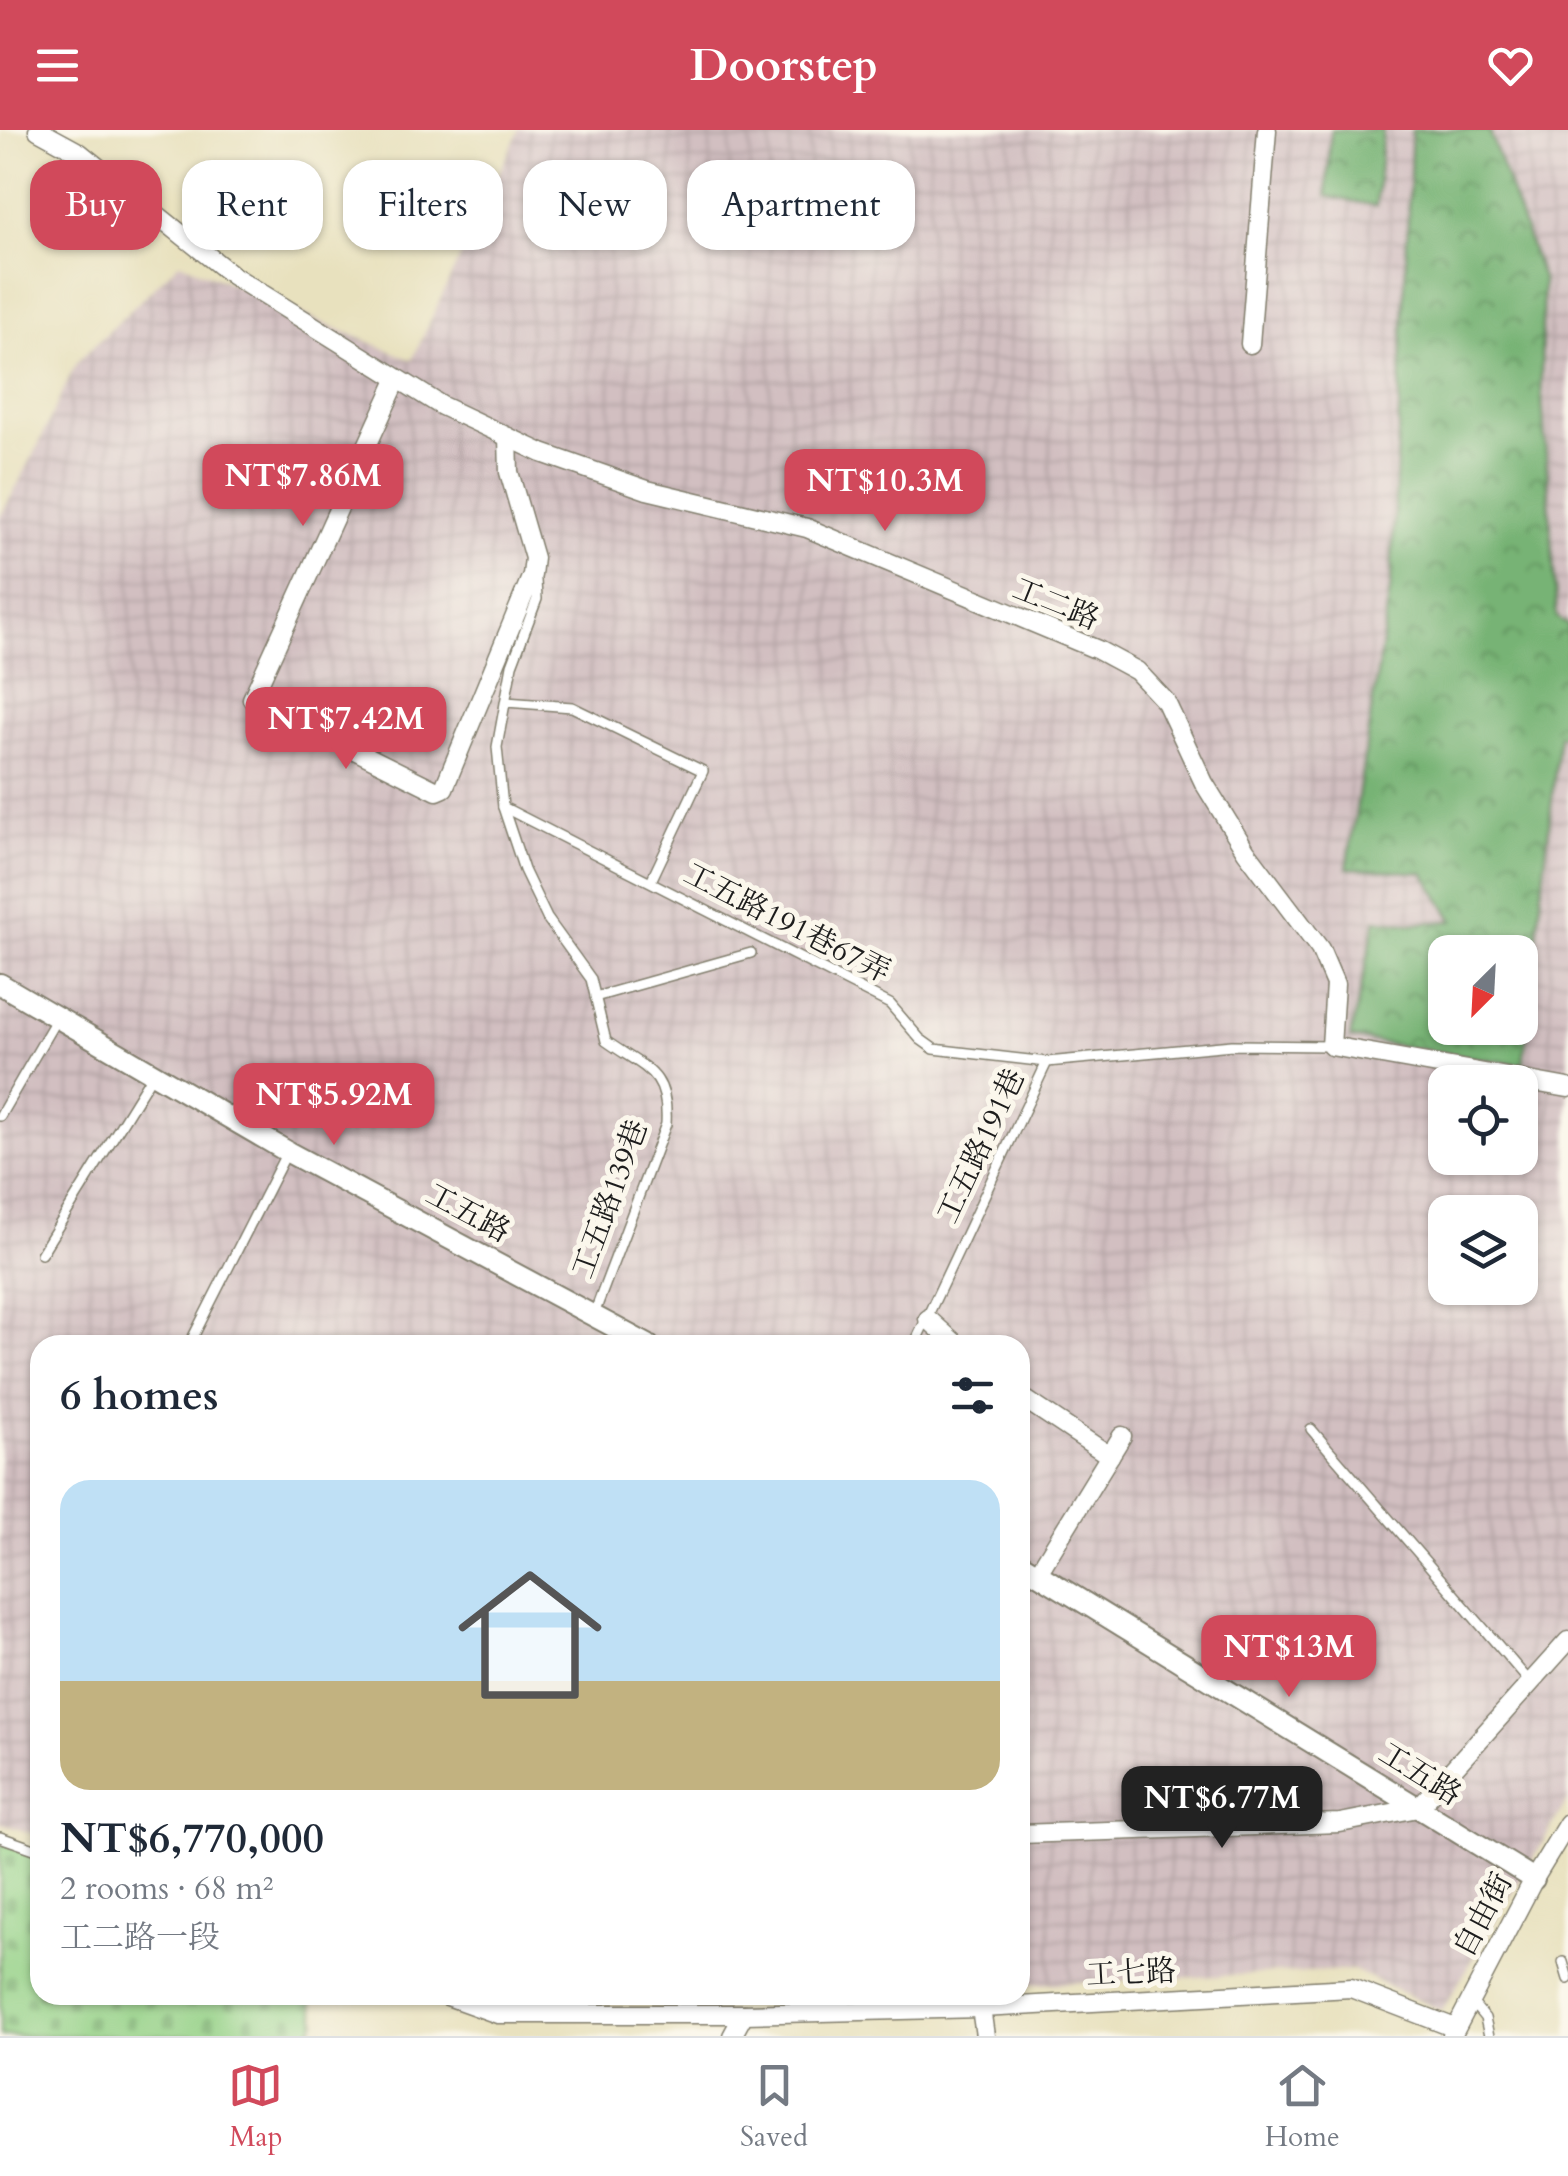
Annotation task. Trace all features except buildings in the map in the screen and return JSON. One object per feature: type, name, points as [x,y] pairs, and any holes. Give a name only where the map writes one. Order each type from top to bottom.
[{"type":"street","name":"工二路","points":[[38,130],[80,152],[232,275],[442,406],[542,453],[646,490],[807,528],[1098,650],[1137,672],[1166,702],[1204,783],[1246,852],[1320,948],[1335,984],[1331,1046]]},
{"type":"street","points":[[1250,344],[1267,130]]},
{"type":"street","points":[[398,380],[252,699],[437,791],[444,788],[532,574],[534,558],[509,472],[508,437]]},
{"type":"street","name":"工五路","points":[[0,984],[288,1152],[631,1335]]},
{"type":"street","points":[[1331,1046],[1568,1088]]},
{"type":"street","points":[[928,1319],[945,1335]]},
{"type":"street","points":[[1030,1403],[1110,1456]]},
{"type":"street","points":[[1030,1567],[1122,1436]]},
{"type":"street","name":"工五路","points":[[1030,1569],[1534,1878]]},
{"type":"street","points":[[1030,1834],[1340,1823],[1418,1808],[1568,1641]]},
{"type":"street","name":"自由街","points":[[1454,2032],[1534,1878],[1568,1822]]},
{"type":"street","name":"工七路","points":[[523,2005],[744,2014],[982,2008],[1350,1988],[1454,2032]]},
{"type":"street","points":[[982,2008],[985,2036]]},
{"type":"street","points":[[732,2036],[744,2014]]},
{"type":"lane","name":"工五路139巷","points":[[534,558],[537,598],[512,665],[497,747],[504,807],[524,870],[540,902],[591,979],[606,1041],[661,1080],[667,1102],[666,1124],[594,1314]]},
{"type":"lane","points":[[506,702],[572,706],[703,771],[651,881]]},
{"type":"lane","name":"工五路191巷67弄","points":[[504,807],[890,1004],[920,1039],[934,1049],[1047,1062]]},
{"type":"lane","points":[[595,997],[751,953]]},
{"type":"lane","points":[[0,1116],[57,1018]]},
{"type":"lane","name":"工五路191巷","points":[[919,1335],[1047,1062],[1232,1045],[1331,1046]]},
{"type":"lane","points":[[41,1254],[152,1075]]},
{"type":"lane","points":[[195,1335],[288,1152]]},
{"type":"lane","points":[[1311,1429],[1529,1681]]},
{"type":"lane","points":[[0,1837],[30,1848]]},
{"type":"lane","points":[[1563,1962],[1568,1979]]},
{"type":"lane","points":[[1469,1999],[1485,2018],[1489,2036]]},
{"type":"shaded area","points":[[519,130],[1568,130],[1568,1800],[1442,2011],[1353,1970],[1030,1985],[1030,1335],[30,1335],[30,1833],[0,1823],[0,517],[76,363],[180,262],[412,360],[463,250],[503,250],[503,164]]},
{"type":"green space","points":[[1331,130],[1383,130],[1376,206],[1326,196]]},
{"type":"green space","points":[[1412,130],[1489,130],[1543,281],[1541,381],[1557,617],[1568,625],[1568,736],[1559,735],[1537,935],[1428,935],[1428,1045],[1525,1045],[1523,1065],[1350,1038],[1376,919],[1409,924],[1454,921],[1424,873],[1347,868],[1391,584]]},
{"type":"green space","points":[[0,1842],[30,1852],[30,2005],[313,2005],[316,2021],[308,2036],[0,2036]]}]
